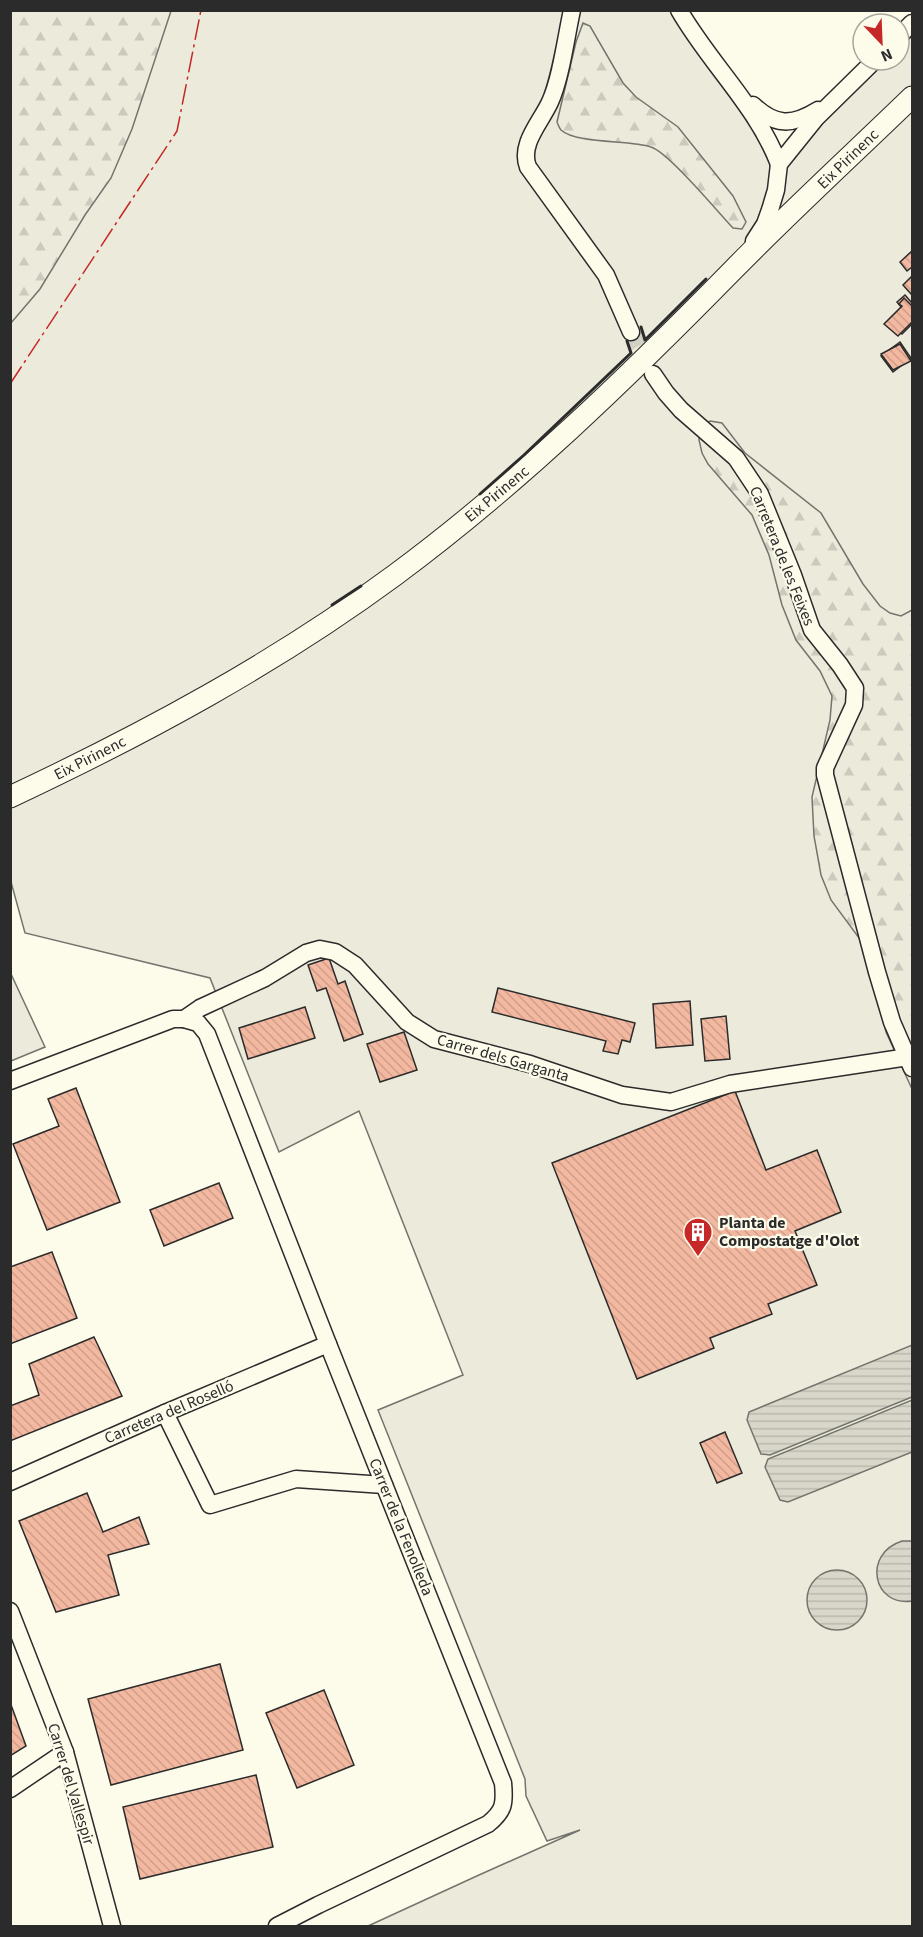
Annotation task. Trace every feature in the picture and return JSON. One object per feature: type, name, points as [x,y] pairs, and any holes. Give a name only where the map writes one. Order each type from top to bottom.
[{"type":"main road","name":"Eix Pirinenc","points":[[10,797],[121,743],[216,691],[287,648],[395,575],[541,457],[912,97]]},
{"type":"street","points":[[572,10],[553,96],[528,142],[525,160],[606,275],[631,332]]},
{"type":"street","points":[[679,10],[708,54],[739,92],[762,126],[779,164]]},
{"type":"street","points":[[734,269],[765,224],[776,190],[779,164],[804,131],[863,72]]},
{"type":"street","points":[[739,92],[770,119],[793,122],[804,118],[844,90]]},
{"type":"street","name":"Carretera de les Feixes","points":[[653,374],[681,410],[735,458],[760,495],[793,575],[812,630],[855,688],[854,705],[825,768],[825,775],[877,972],[892,1022],[910,1062]]},
{"type":"street","name":"Carrer dels Garganta","points":[[10,1081],[173,1018],[184,1019],[200,1008],[265,978],[306,953],[320,949],[334,952],[355,965],[407,1022],[434,1039],[530,1064],[622,1095],[671,1102],[730,1084],[910,1062]]},
{"type":"street","name":"Carrer de la Fenolleda","points":[[184,1019],[198,1023],[207,1034],[500,1776],[505,1800],[500,1815],[488,1824],[277,1926]]},
{"type":"street","name":"Carretera del Roselló","points":[[10,1482],[328,1344]]},
{"type":"street","points":[[165,1413],[210,1505],[296,1479],[384,1485]]},
{"type":"street","name":"Carrer del Vallespir","points":[[10,1611],[65,1752],[112,1926]]},
{"type":"street","points":[[10,1789],[65,1752]]},
{"type":"green space","points":[[11,10],[171,11],[132,129],[111,178],[85,215],[40,289],[11,323]]},
{"type":"green space","points":[[11,11],[671,11],[779,165],[875,72],[911,72],[912,36],[912,1926],[368,1926],[580,1830],[547,1841],[526,1796],[525,1779],[378,1410],[463,1375],[359,1111],[279,1152],[210,978],[25,933],[11,882]]},
{"type":"green space","points":[[583,23],[590,26],[623,83],[636,97],[678,127],[733,196],[746,222],[742,229],[733,228],[659,151],[642,145],[578,138],[560,129],[557,122],[576,42]]},
{"type":"green space","points":[[710,421],[722,423],[745,453],[821,513],[863,584],[880,606],[890,613],[901,616],[912,610],[912,1089],[886,1032],[865,946],[831,900],[821,875],[814,836],[812,797],[830,720],[832,696],[820,671],[796,640],[782,605],[769,555],[752,515],[708,464],[702,453],[699,440],[700,429]]},
{"type":"shaded area","points":[[11,974],[45,1047],[10,1061]]},
{"type":"shaded area","points":[[912,1345],[912,1397],[770,1455],[761,1454],[747,1420],[749,1412]]},
{"type":"shaded area","points":[[912,1400],[912,1452],[788,1502],[780,1500],[765,1467],[768,1459]]},
{"type":"shaded area","points":[[902,1541],[912,1541],[912,1601],[899,1601],[888,1596],[881,1588],[877,1578],[877,1567],[881,1557],[889,1548]]},
{"type":"shaded area","points":[[831,1570],[843,1570],[859,1578],[865,1588],[867,1600],[865,1612],[859,1622],[843,1630],[831,1630],[815,1622],[807,1606],[807,1594],[815,1578]]},
{"type":"building","points":[[912,251],[912,267],[907,271],[900,262]]},
{"type":"building","points":[[912,276],[912,295],[903,285]]},
{"type":"building","points":[[905,295],[912,303],[912,324],[902,334],[889,321],[902,308],[897,302]]},
{"type":"building","points":[[904,298],[912,306],[912,322],[898,336],[884,324],[902,306],[899,304]]},
{"type":"building","points":[[900,342],[911,358],[893,372],[881,356]]},
{"type":"building","points":[[900,344],[911,361],[893,370],[881,354]]},
{"type":"building","points":[[329,958],[338,984],[345,981],[363,1034],[344,1041],[326,988],[317,991],[308,965]]},
{"type":"building","points":[[498,988],[635,1023],[630,1042],[622,1040],[618,1054],[603,1051],[606,1041],[492,1012]]},
{"type":"building","points":[[690,1001],[693,1045],[656,1048],[653,1004]]},
{"type":"building","points":[[305,1007],[315,1038],[248,1059],[239,1028]]},
{"type":"building","points":[[726,1016],[730,1059],[705,1061],[701,1019]]},
{"type":"building","points":[[404,1032],[417,1070],[380,1082],[367,1044]]},
{"type":"building","points":[[76,1088],[120,1202],[47,1230],[13,1144],[59,1126],[48,1099]]},
{"type":"building","name":"Planta de Compostatge d'Olot","points":[[735,1091],[766,1170],[817,1150],[841,1212],[795,1231],[817,1285],[768,1304],[772,1314],[710,1338],[714,1348],[637,1379],[552,1163]]},
{"type":"building","points":[[219,1183],[233,1218],[164,1246],[150,1210]]},
{"type":"building","points":[[52,1252],[77,1318],[10,1344],[10,1267]]},
{"type":"building","points":[[94,1337],[122,1396],[10,1441],[10,1406],[39,1395],[29,1364]]},
{"type":"building","points":[[725,1432],[742,1473],[717,1483],[700,1443]]},
{"type":"building","points":[[87,1493],[103,1532],[139,1517],[149,1544],[108,1555],[119,1595],[56,1612],[19,1521]]},
{"type":"building","points":[[220,1664],[243,1750],[111,1785],[88,1699]]},
{"type":"building","points":[[324,1690],[354,1765],[297,1788],[266,1713]]},
{"type":"building","points":[[10,1702],[26,1746],[10,1756]]},
{"type":"building","points":[[256,1775],[273,1847],[140,1879],[123,1807]]},
{"type":"tunnel","points":[[631,332],[650,368]]},
{"type":"wall","points":[[641,327],[645,340],[706,279]]},
{"type":"wall","points":[[480,494],[631,353],[627,341]]},
{"type":"wall","points":[[332,605],[361,586]]},
{"type":"power","points":[[10,384],[177,131],[201,10]]},
{"type":"place","name":"Planta de Compostatge d'Olot","points":[[698,1258]]}]
